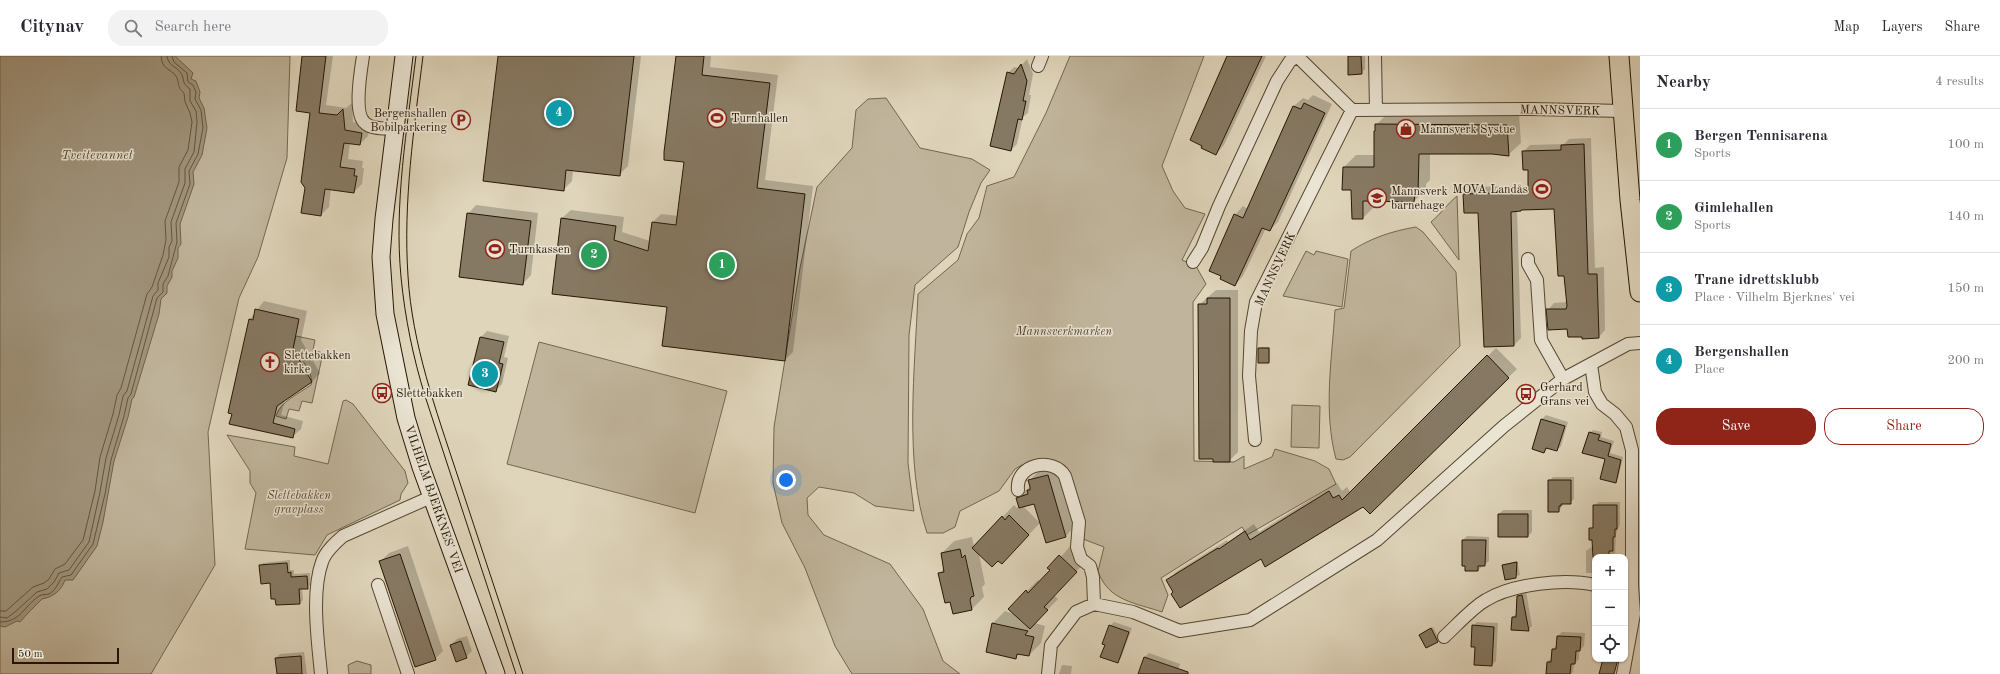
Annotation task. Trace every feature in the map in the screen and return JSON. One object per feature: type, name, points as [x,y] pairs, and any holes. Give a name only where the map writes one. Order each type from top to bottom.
[{"type":"main road","name":"VILHELM BJERKNES' VEI","points":[[404,56],[384,209],[381,257],[385,314],[406,418],[431,497],[496,674]]},
{"type":"main road","points":[[1619,56],[1630,200],[1640,292]]},
{"type":"street","points":[[363,56],[359,99],[362,119],[365,124],[372,127],[395,129]]},
{"type":"street","points":[[1193,262],[1202,248],[1219,206],[1278,81],[1290,61],[1297,56],[1352,110]]},
{"type":"street","points":[[1375,56],[1376,110]]},
{"type":"street","name":"MANNSVERK","points":[[1255,440],[1249,376],[1251,330],[1256,302],[1352,110],[1531,109],[1623,111]]},
{"type":"street","points":[[1528,259],[1528,264],[1537,280],[1541,340],[1563,379]]},
{"type":"street","points":[[1048,674],[1052,645],[1076,612],[1094,604],[1133,612],[1180,631],[1250,620],[1378,540],[1504,426],[1563,379],[1628,344],[1640,343]]},
{"type":"street","points":[[1591,364],[1595,392],[1602,404],[1615,414],[1626,427],[1632,450],[1628,586],[1634,614],[1623,674]]},
{"type":"street","points":[[1018,490],[1019,479],[1028,468],[1047,464],[1056,466],[1062,471],[1065,476],[1079,522],[1077,547],[1081,559],[1090,566],[1093,577],[1094,604]]},
{"type":"street","points":[[321,674],[317,638],[317,600],[318,574],[322,561],[335,543],[343,536],[431,497]]},
{"type":"street","points":[[1444,637],[1485,600],[1516,588],[1552,583],[1592,585]]},
{"type":"street","points":[[378,585],[408,674]]},
{"type":"green space","points":[[0,56],[290,56],[287,158],[258,257],[239,298],[208,432],[215,565],[151,674],[0,674]]},
{"type":"green space","name":"Mannsverkmarken","points":[[1070,56],[1204,56],[1162,166],[1173,191],[1185,208],[1205,214],[1182,260],[1196,266],[1206,284],[1193,302],[1194,461],[1234,462],[1244,456],[1244,469],[1272,457],[1275,449],[1315,461],[1329,469],[1336,484],[1247,535],[1242,527],[1161,578],[1168,595],[1162,612],[1133,603],[1116,595],[1103,581],[1098,571],[1104,547],[1083,539],[1072,485],[1063,465],[1047,459],[1022,465],[1015,469],[999,491],[960,511],[955,527],[943,533],[927,533],[915,477],[913,446],[913,384],[918,294],[958,260],[967,234],[979,218],[987,186],[1014,177],[1046,113]]},
{"type":"green space","points":[[886,98],[920,148],[972,159],[990,170],[981,183],[969,212],[958,247],[915,285],[909,335],[908,463],[914,511],[875,506],[854,493],[819,487],[807,498],[808,515],[824,535],[890,564],[923,609],[943,661],[960,674],[852,674],[835,646],[805,568],[782,523],[773,483],[774,427],[800,268],[817,187],[852,148],[856,110],[868,99]]},
{"type":"green space","points":[[1457,196],[1459,260],[1431,222]]},
{"type":"green space","points":[[1416,227],[1423,232],[1456,272],[1460,346],[1350,457],[1343,460],[1336,459],[1332,441],[1329,404],[1335,310],[1344,308],[1351,251],[1366,242],[1382,236]]},
{"type":"green space","points":[[1306,251],[1314,255],[1316,251],[1348,259],[1342,307],[1283,296]]},
{"type":"green space","points":[[296,336],[315,340],[313,350],[323,353],[312,403],[302,401],[299,411],[289,409],[286,419],[276,416],[278,411],[285,402],[311,385],[308,370],[293,348]]},
{"type":"green space","points":[[539,342],[727,391],[695,513],[507,464]]},
{"type":"green space","name":"Slettebakken gravplass","points":[[346,400],[353,404],[405,471],[408,483],[401,494],[400,500],[327,535],[315,555],[245,549],[256,493],[250,483],[250,471],[227,435],[295,447],[294,456],[328,464],[343,401]]},
{"type":"green space","points":[[1292,405],[1320,406],[1319,448],[1291,447]]},
{"type":"green space","points":[[357,661],[371,665],[371,674],[349,674],[348,665]]},
{"type":"water","name":"Tveitevannet","points":[[0,56],[175,56],[193,73],[191,79],[196,81],[200,92],[199,98],[204,108],[207,128],[202,155],[193,172],[194,184],[180,224],[181,244],[178,248],[178,258],[172,271],[172,277],[167,286],[167,293],[161,299],[159,314],[114,461],[97,546],[73,580],[65,580],[59,590],[50,597],[42,599],[20,622],[17,621],[5,627],[0,626]]},
{"type":"building","points":[[302,56],[326,56],[319,113],[337,115],[343,109],[345,130],[362,133],[360,145],[344,143],[340,167],[355,169],[354,176],[357,176],[354,193],[325,189],[321,216],[301,213],[305,188],[301,182],[310,113],[296,111]]},
{"type":"building","points":[[498,56],[634,56],[620,176],[566,170],[564,191],[483,181]]},
{"type":"building","points":[[676,56],[704,56],[702,75],[770,83],[757,188],[805,194],[785,361],[662,346],[667,307],[552,294],[561,218],[616,226],[614,240],[648,251],[652,222],[676,225],[684,162],[664,160],[664,152]]},
{"type":"building","points":[[1227,56],[1262,56],[1216,155],[1201,148],[1202,146],[1190,140]]},
{"type":"building","points":[[1348,56],[1361,56],[1362,74],[1348,75]]},
{"type":"building","points":[[1021,64],[1027,81],[1023,101],[1026,101],[1022,120],[1018,119],[1011,151],[990,146],[1007,72],[1014,74]]},
{"type":"building","points":[[1304,103],[1325,113],[1270,231],[1262,228],[1235,286],[1220,279],[1221,276],[1209,271],[1234,214],[1243,218],[1293,106],[1301,109]]},
{"type":"building","points":[[1375,124],[1507,125],[1509,156],[1492,154],[1419,154],[1418,194],[1415,194],[1414,202],[1363,201],[1363,219],[1352,219],[1351,190],[1342,190],[1343,167],[1374,167]]},
{"type":"building","points":[[1584,144],[1588,274],[1597,274],[1599,338],[1582,339],[1582,337],[1568,337],[1567,329],[1548,330],[1546,309],[1566,309],[1567,306],[1564,276],[1558,276],[1554,209],[1521,210],[1511,212],[1514,346],[1484,347],[1478,213],[1464,213],[1463,194],[1528,192],[1528,170],[1523,170],[1522,151],[1561,150],[1561,145]]},
{"type":"building","name":"Turnkassen","points":[[467,213],[531,221],[523,285],[459,277]]},
{"type":"building","points":[[1207,298],[1230,298],[1230,462],[1213,462],[1213,459],[1199,459],[1198,304],[1207,304]]},
{"type":"building","name":"Slettebakken kirke","points":[[255,309],[299,319],[293,349],[312,382],[277,406],[273,423],[295,429],[293,438],[229,424],[232,414],[228,413],[249,319],[253,320]]},
{"type":"building","points":[[480,337],[504,342],[499,363],[503,364],[496,392],[468,385]]},
{"type":"building","points":[[1258,348],[1269,348],[1269,363],[1258,363]]},
{"type":"building","points":[[1487,355],[1509,378],[1370,514],[1363,507],[1265,567],[1261,559],[1180,608],[1171,594],[1173,592],[1166,580],[1218,548],[1219,549],[1245,531],[1250,540],[1329,491],[1333,498],[1339,495],[1342,500]]},
{"type":"building","points":[[1541,419],[1565,426],[1557,451],[1546,448],[1544,453],[1532,449]]},
{"type":"building","points":[[1589,432],[1600,435],[1598,440],[1611,444],[1608,456],[1621,460],[1616,483],[1600,479],[1605,459],[1582,453]]},
{"type":"building","points":[[1048,475],[1066,537],[1046,543],[1034,504],[1019,508],[1016,498],[1028,494],[1027,490],[1030,490],[1030,487],[1028,480]]},
{"type":"building","points":[[1548,480],[1571,480],[1571,504],[1561,504],[1561,506],[1559,506],[1559,512],[1548,512]]},
{"type":"building","points":[[1593,505],[1617,505],[1617,529],[1615,529],[1615,537],[1613,537],[1613,551],[1609,551],[1609,554],[1593,554],[1592,540],[1589,540],[1589,528],[1593,528]]},
{"type":"building","points":[[1498,514],[1528,514],[1528,537],[1498,537]]},
{"type":"building","points":[[1009,515],[1029,535],[1002,564],[998,561],[992,567],[972,548],[1002,516],[1005,520]]},
{"type":"building","points":[[1462,540],[1486,540],[1485,566],[1478,566],[1478,571],[1465,571],[1465,566],[1462,566]]},
{"type":"building","points":[[960,549],[962,558],[965,555],[974,596],[971,597],[970,600],[972,610],[953,614],[950,602],[945,603],[938,573],[944,572],[941,553]]},
{"type":"building","points":[[400,554],[436,660],[415,667],[379,561]]},
{"type":"building","points":[[1059,555],[1077,572],[1044,607],[1048,610],[1030,629],[1008,609],[1026,590],[1028,593],[1050,570],[1047,568]]},
{"type":"building","points":[[1517,562],[1516,578],[1505,580],[1502,565]]},
{"type":"building","points":[[287,563],[288,573],[291,572],[291,577],[307,576],[308,589],[299,589],[300,604],[276,605],[275,599],[271,599],[270,583],[261,584],[259,565]]},
{"type":"building","points":[[1522,595],[1529,631],[1511,630],[1512,617],[1516,617],[1517,596]]},
{"type":"building","points":[[992,623],[1028,631],[1025,635],[1034,637],[1029,656],[1017,654],[1016,659],[986,652]]},
{"type":"building","points":[[1109,625],[1129,632],[1118,663],[1100,657],[1105,645],[1102,644]]},
{"type":"building","points":[[1472,625],[1494,627],[1492,666],[1474,665],[1475,647],[1471,647]]},
{"type":"building","points":[[1431,628],[1438,642],[1426,648],[1419,635]]},
{"type":"building","points":[[1557,636],[1581,637],[1580,651],[1576,651],[1575,664],[1571,664],[1570,674],[1546,674],[1547,662],[1551,662],[1552,649],[1556,649]]},
{"type":"building","points":[[461,641],[467,658],[456,662],[450,645]]},
{"type":"building","points":[[301,656],[302,674],[277,674],[275,658]]},
{"type":"building","points":[[1144,657],[1188,672],[1188,674],[1138,674]]},
{"type":"building","points":[[1602,662],[1617,662],[1614,674],[1599,674]]},
{"type":"tram line","points":[[416,56],[402,166],[399,222],[401,277],[407,322],[413,352],[425,396],[516,674]]},
{"type":"tram line","points":[[423,56],[410,166],[407,221],[408,276],[414,327],[433,401],[523,674]]},
{"type":"place","name":"Bergenshallen","points":[[559,113]]},
{"type":"place","name":"Turnhallen","points":[[717,118]]},
{"type":"place","name":"Bergenshallen Bobilparkering","points":[[461,120]]},
{"type":"place","name":"Mannsverk Systue","points":[[1406,129]]},
{"type":"place","name":"MOVA Landås","points":[[1542,189]]},
{"type":"place","name":"Mannsverk barnehage","points":[[1377,198]]},
{"type":"place","name":"Turnkassen","points":[[495,249]]},
{"type":"place","name":"Gimlehallen","points":[[594,255]]},
{"type":"place","name":"Bergen Tennisarena","points":[[722,265]]},
{"type":"place","name":"Slettebakken kirke","points":[[270,362]]},
{"type":"place","name":"Trane idrettsklubb","points":[[485,374]]},
{"type":"place","name":"Slettebakken","points":[[382,393]]},
{"type":"place","name":"Gerhard Grans vei","points":[[1526,394]]}]
